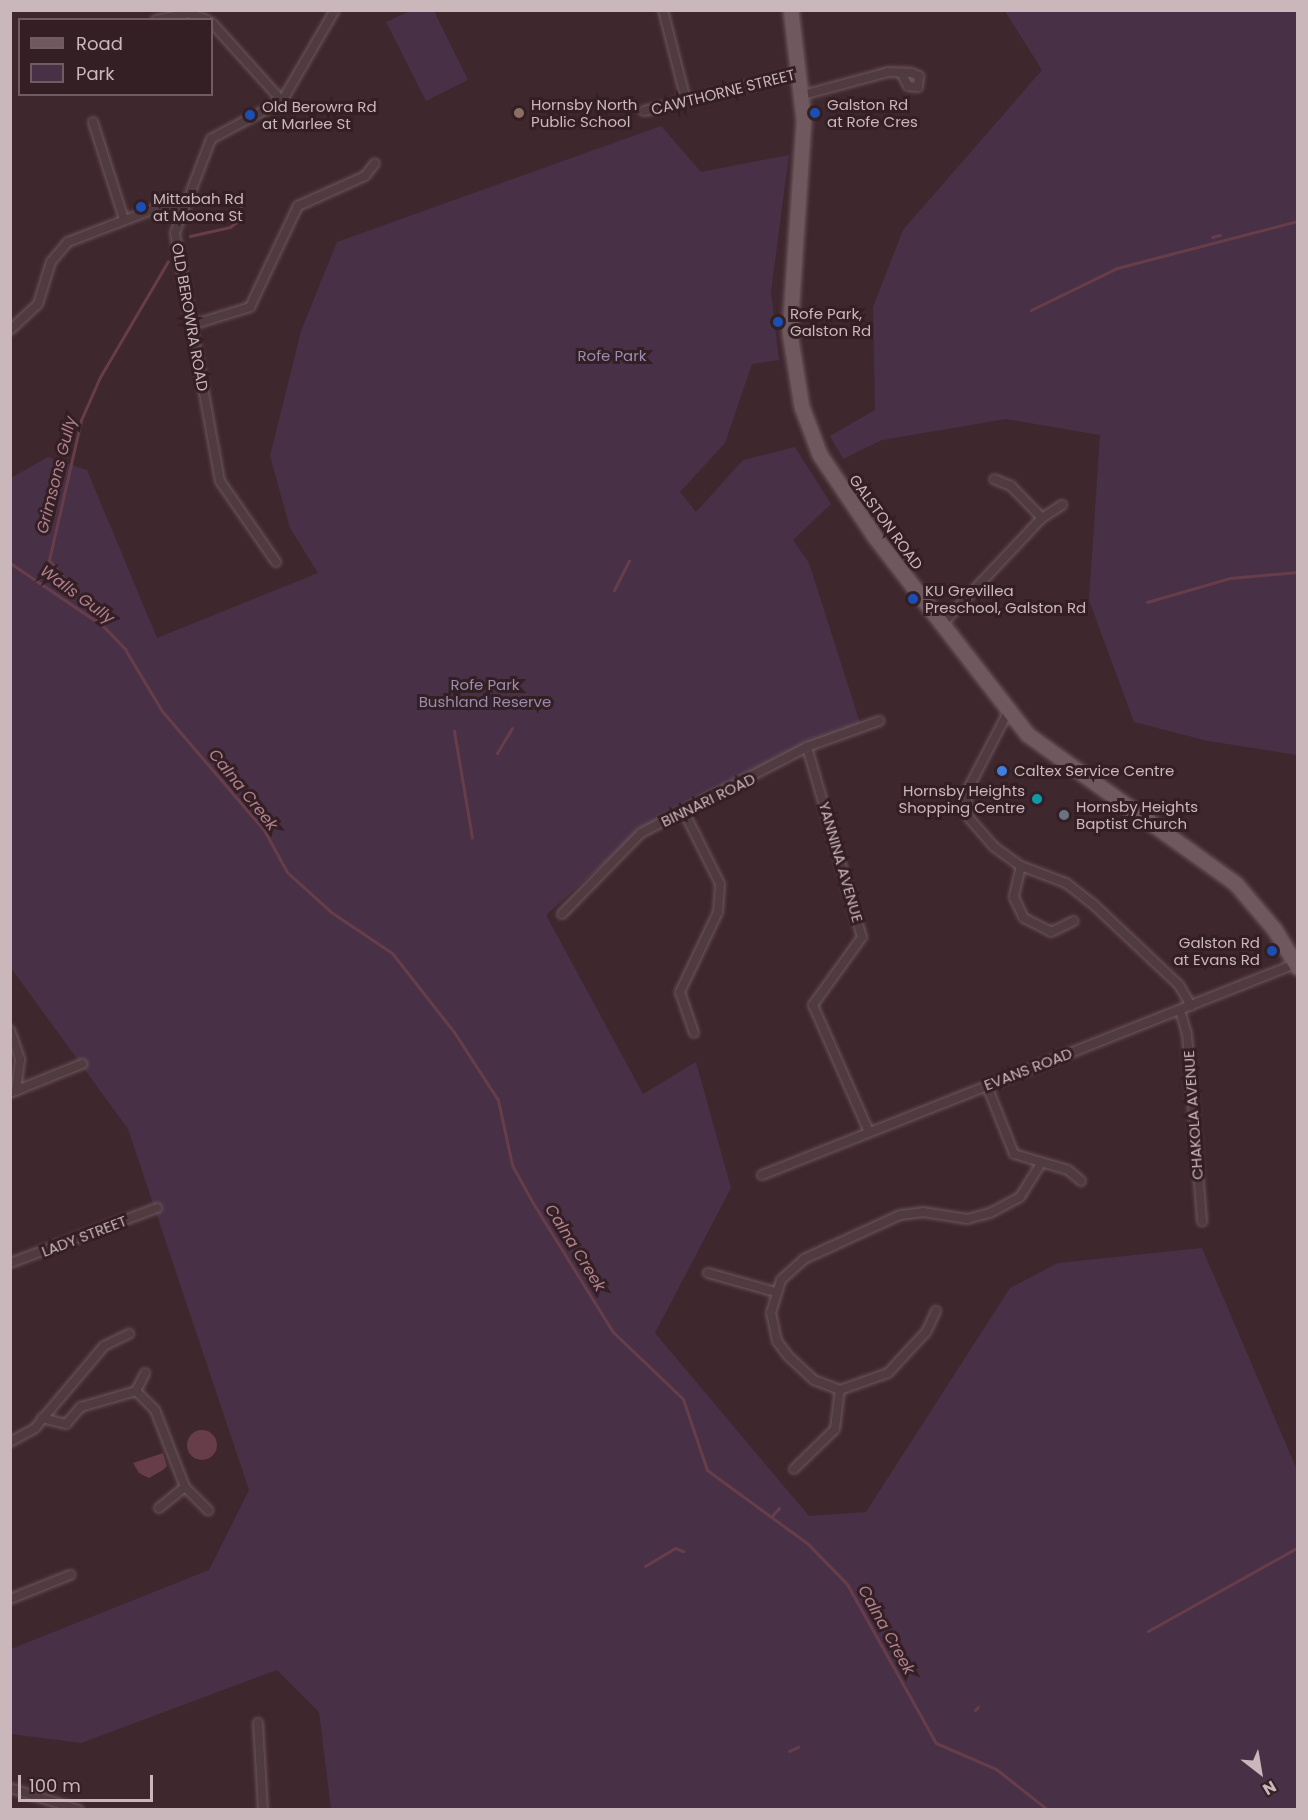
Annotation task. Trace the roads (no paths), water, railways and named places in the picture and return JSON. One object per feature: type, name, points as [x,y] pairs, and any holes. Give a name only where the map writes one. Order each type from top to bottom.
[{"type":"main road","name":"GALSTON ROAD","points":[[791,10],[802,72],[803,95],[789,316],[802,407],[829,471],[941,625],[1008,712],[1056,758],[1236,884],[1296,966]]},
{"type":"street","points":[[213,24],[282,101],[335,10]]},
{"type":"street","points":[[663,10],[686,100]]},
{"type":"street","points":[[165,18],[189,13],[202,18]]},
{"type":"street","name":"CAWTHORNE STREET","points":[[644,111],[802,72]]},
{"type":"street","points":[[803,95],[888,72],[902,74]]},
{"type":"street","name":"OLD BEROWRA ROAD","points":[[276,562],[220,480],[175,232],[181,207],[211,139],[282,101]]},
{"type":"street","points":[[93,122],[124,219]]},
{"type":"street","points":[[192,326],[250,307],[298,206],[365,176],[375,163]]},
{"type":"street","points":[[10,330],[38,304],[55,254],[124,219],[162,206],[181,207]]},
{"type":"street","points":[[994,479],[1011,486],[1042,518]]},
{"type":"street","points":[[941,625],[1042,518],[1062,505]]},
{"type":"street","points":[[1008,712],[982,754],[965,808],[993,846],[1021,866],[1084,896],[1179,985],[1191,1006]]},
{"type":"street","name":"BINNARI ROAD","points":[[562,914],[640,833],[807,747],[879,721]]},
{"type":"street","name":"YANNINA AVENUE","points":[[807,747],[862,937],[813,1005],[869,1132]]},
{"type":"street","points":[[684,812],[720,884],[718,912],[680,992],[694,1034]]},
{"type":"street","points":[[1021,866],[1014,897],[1024,918],[1051,932],[1074,921]]},
{"type":"street","name":"EVANS ROAD","points":[[762,1175],[1296,966]]},
{"type":"street","name":"CHAKOLA AVENUE","points":[[1180,1010],[1187,1034],[1202,1221]]},
{"type":"street","points":[[10,1030],[20,1059],[13,1092]]},
{"type":"street","points":[[13,1092],[82,1064]]},
{"type":"street","points":[[987,1086],[1012,1152],[1081,1181]]},
{"type":"street","points":[[936,1311],[927,1332],[888,1373],[840,1390],[814,1380],[782,1348],[772,1322],[775,1293],[797,1263],[888,1220],[923,1212],[967,1219],[1006,1205],[1033,1182],[1041,1163]]},
{"type":"street","name":"LADY STREET","points":[[10,1263],[157,1208]]},
{"type":"street","points":[[708,1273],[775,1293]]},
{"type":"street","points":[[10,1442],[42,1418],[96,1353],[129,1334]]},
{"type":"street","points":[[42,1418],[66,1424],[81,1407],[136,1391],[145,1373]]},
{"type":"street","points":[[794,1469],[835,1429],[840,1390]]},
{"type":"street","points":[[136,1391],[155,1410],[185,1487],[208,1510]]},
{"type":"street","points":[[159,1508],[185,1487]]},
{"type":"street","points":[[10,1599],[70,1575]]},
{"type":"street","points":[[258,1723],[263,1809]]},
{"type":"street","points":[[10,1788],[79,1809]]},
{"type":"waterway","points":[[190,236],[230,227],[239,220],[241,205]]},
{"type":"waterway","points":[[1031,310],[1117,268],[1298,221]]},
{"type":"waterway","points":[[1212,237],[1220,235]]},
{"type":"waterway","name":"Grimsons Gully","points":[[103,626],[49,560],[81,420],[100,377],[168,261]]},
{"type":"waterway","points":[[614,590],[629,561]]},
{"type":"waterway","name":"Walls Gully","points":[[10,563],[103,626],[126,650]]},
{"type":"waterway","points":[[1147,602],[1230,578],[1298,572]]},
{"type":"waterway","name":"Calna Creek","points":[[126,651],[162,711],[264,830],[287,872],[331,912],[392,953],[454,1032],[498,1100],[512,1165],[533,1203],[613,1332],[683,1399],[707,1470],[808,1544],[847,1584],[936,1743],[996,1769],[1048,1810]]},
{"type":"waterway","points":[[497,753],[512,728]]},
{"type":"waterway","points":[[454,731],[472,837]]},
{"type":"waterway","points":[[771,1517],[779,1508]]},
{"type":"waterway","points":[[1148,1631],[1298,1547]]},
{"type":"waterway","points":[[645,1566],[675,1548],[683,1551]]},
{"type":"waterway","points":[[975,1710],[978,1707]]},
{"type":"waterway","points":[[789,1751],[798,1747]]},
{"type":"place","name":"Hornsby North Public School","points":[[519,113]]},
{"type":"place","name":"Galston Rd at Rofe Cres","points":[[815,113]]},
{"type":"place","name":"Old Berowra Rd at Marlee St","points":[[250,115]]},
{"type":"place","name":"Mittabah Rd at Moona St","points":[[141,207]]},
{"type":"place","name":"Rofe Park, Galston Rd","points":[[778,322]]},
{"type":"place","name":"KU Grevillea Preschool, Galston Rd","points":[[913,599]]},
{"type":"place","name":"Caltex Service Centre","points":[[1002,771]]},
{"type":"place","name":"Hornsby Heights Shopping Centre","points":[[1037,799]]},
{"type":"place","name":"Hornsby Heights Baptist Church","points":[[1064,815]]},
{"type":"place","name":"Galston Rd at Evans Rd","points":[[1272,951]]},
{"type":"park label","name":"Rofe Park","points":[[612,356]]},
{"type":"park label","name":"Rofe Park Bushland Reserve","points":[[485,692]]}]
